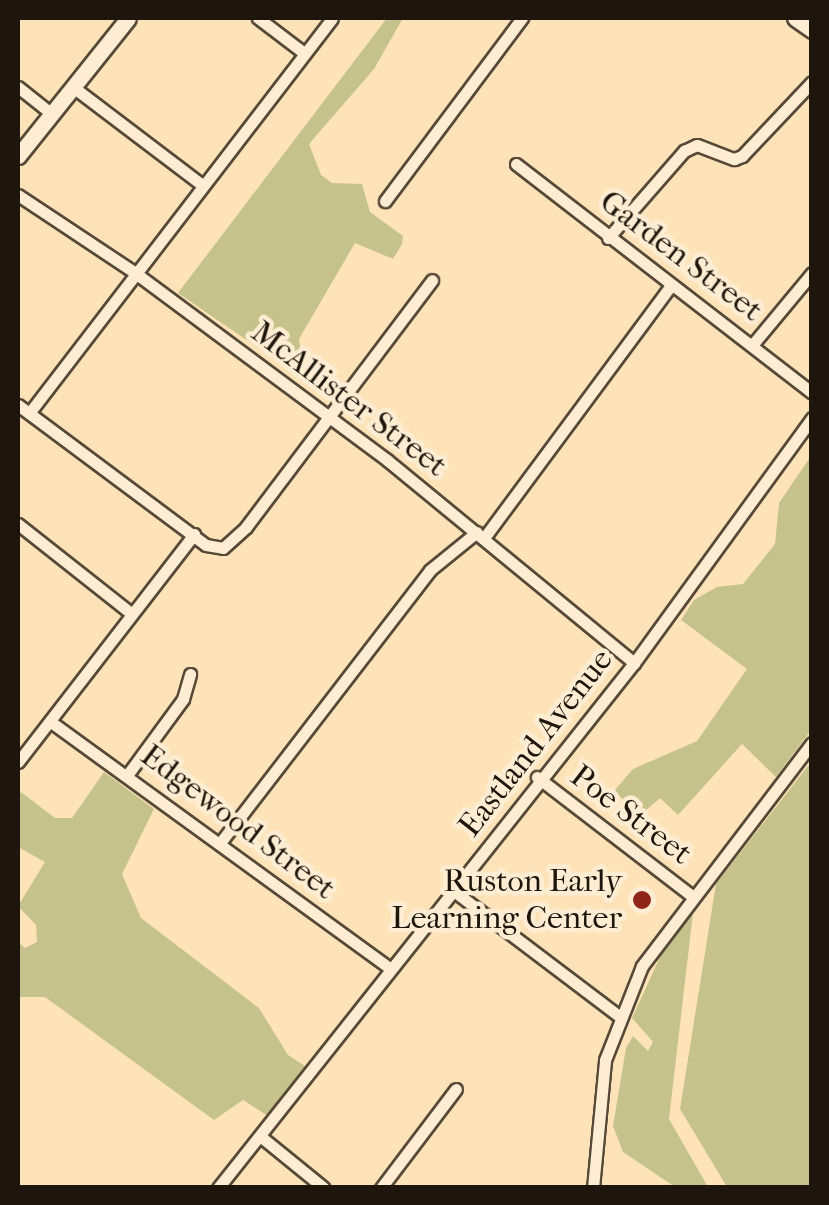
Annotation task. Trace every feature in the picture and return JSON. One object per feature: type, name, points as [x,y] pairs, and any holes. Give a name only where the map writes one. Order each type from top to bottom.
[{"type":"main road","points":[[18,156],[128,18]]},
{"type":"main road","points":[[795,18],[812,30]]},
{"type":"street","points":[[258,18],[304,53]]},
{"type":"street","points":[[30,412],[332,18]]},
{"type":"street","points":[[385,201],[522,18]]},
{"type":"street","points":[[608,238],[684,150],[697,145],[734,159],[742,156],[812,82]]},
{"type":"street","points":[[18,87],[52,114]]},
{"type":"street","points":[[72,87],[202,186]]},
{"type":"street","name":"Garden Street","points":[[516,164],[670,287],[753,344],[812,393]]},
{"type":"street","name":"McAllister Street","points":[[18,195],[134,272],[328,416],[634,663]]},
{"type":"street","points":[[753,344],[812,273]]},
{"type":"street","points":[[18,405],[206,545],[224,548],[432,280]]},
{"type":"street","points":[[220,843],[430,570],[480,535],[670,287]]},
{"type":"street","name":"Eastland Avenue","points":[[218,1188],[455,892],[537,778],[634,663],[812,418]]},
{"type":"street","points":[[18,524],[132,614]]},
{"type":"street","points":[[18,762],[194,534]]},
{"type":"street","points":[[128,774],[183,698],[190,674]]},
{"type":"street","name":"Edgewood Street","points":[[51,722],[128,774],[391,969]]},
{"type":"street","points":[[592,1188],[605,1060],[619,1016],[642,966],[812,743]]},
{"type":"street","name":"Poe Street","points":[[537,778],[692,896]]},
{"type":"street","points":[[455,892],[619,1016]]},
{"type":"street","points":[[380,1188],[456,1089]]},
{"type":"street","points":[[260,1136],[324,1188]]},
{"type":"shaded area","points":[[387,18],[403,18],[374,69],[309,144],[321,175],[332,183],[362,184],[370,212],[403,236],[402,244],[393,259],[355,243],[299,339],[304,375],[296,374],[178,293]]},
{"type":"shaded area","points":[[811,456],[811,730],[776,777],[742,744],[678,815],[660,798],[637,818],[615,790],[633,769],[697,741],[747,669],[681,620],[694,600],[717,587],[743,584],[775,544],[779,503]]},
{"type":"shaded area","points":[[811,762],[811,1187],[727,1187],[680,1109],[716,884]]},
{"type":"shaded area","points":[[104,772],[154,809],[122,874],[141,918],[259,1008],[288,1055],[305,1066],[268,1116],[243,1100],[214,1120],[45,997],[18,997],[18,942],[25,948],[37,942],[36,925],[18,906],[45,862],[18,847],[18,796],[21,792],[55,818],[72,818]]},
{"type":"shaded area","points":[[693,913],[669,1119],[708,1187],[675,1187],[623,1152],[613,1126],[626,1048],[633,1036],[648,1051],[653,1042],[632,1018],[661,955]]},
{"type":"place","name":"Ruston Early Learning Center","points":[[642,900]]}]
